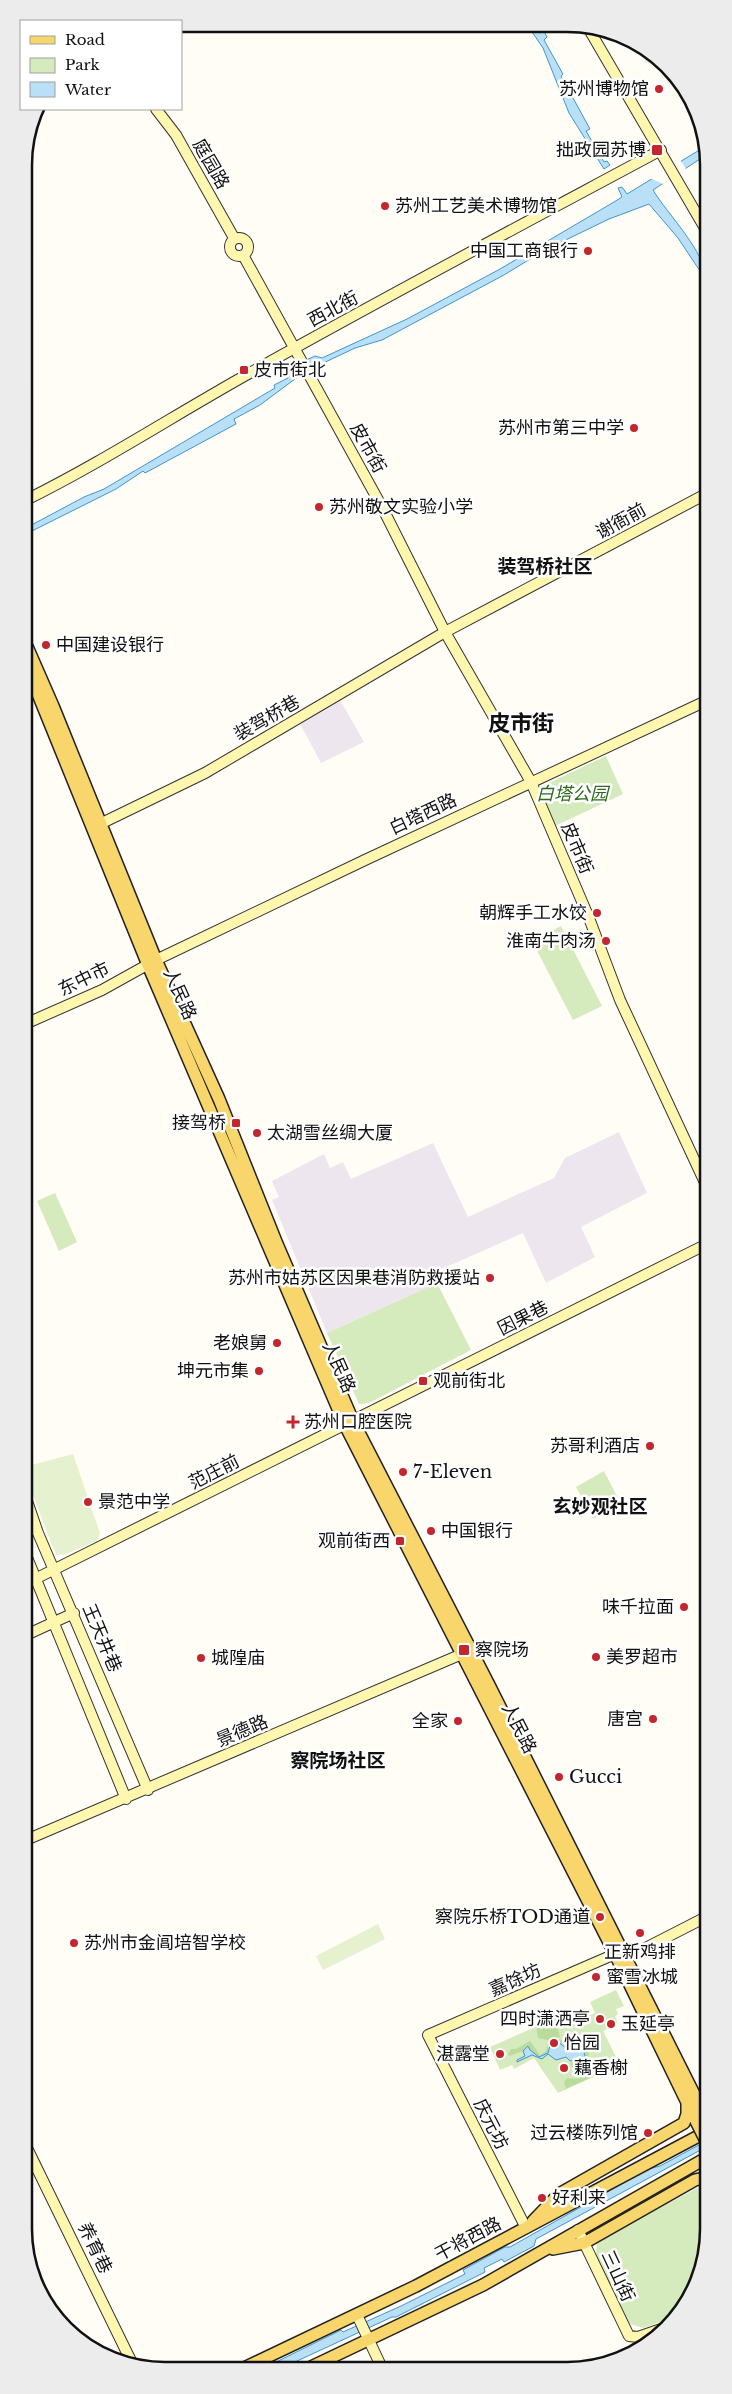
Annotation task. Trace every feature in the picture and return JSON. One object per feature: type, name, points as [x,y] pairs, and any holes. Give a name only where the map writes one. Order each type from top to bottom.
[{"type":"main road","name":"人民路","points":[[33,661],[102,824],[152,963]]},
{"type":"main road","name":"人民路","points":[[33,681],[349,1423],[699,2114]]},
{"type":"main road","points":[[526,2228],[559,2194],[680,2126],[687,2119],[690,2096],[699,2099]]},
{"type":"main road","name":"干将西路","points":[[258,2362],[358,2318],[566,2208],[699,2129]]},
{"type":"main road","points":[[321,2362],[367,2336],[448,2302],[544,2251],[699,2163]]},
{"type":"main road","points":[[544,2251],[584,2243],[699,2179]]},
{"type":"main road","points":[[559,2194],[566,2208]]},
{"type":"street","points":[[592,35],[700,219]]},
{"type":"street","name":"庭园路","points":[[157,110],[176,135],[234,238],[241,238],[247,242],[248,249],[243,255],[294,348]]},
{"type":"street","name":"西北街","points":[[33,496],[94,465],[172,417],[294,348],[661,150]]},
{"type":"street","name":"皮市街","points":[[294,348],[383,509],[445,632],[530,782],[589,918],[620,1000],[700,1171]]},
{"type":"street","name":"谢衙前","points":[[445,632],[700,497]]},
{"type":"street","name":"装驾桥巷","points":[[102,824],[205,773],[445,632]]},
{"type":"street","name":"白塔西路","points":[[152,963],[530,782],[700,704]]},
{"type":"street","name":"东中市","points":[[33,1020],[93,994],[152,963]]},
{"type":"street","name":"因果巷","points":[[349,1423],[699,1248]]},
{"type":"street","name":"范庄前","points":[[35,1579],[349,1423]]},
{"type":"street","name":"王天井巷","points":[[33,1515],[148,1790]]},
{"type":"street","points":[[33,1574],[126,1799]]},
{"type":"street","points":[[33,1632],[74,1613]]},
{"type":"street","name":"景德路","points":[[33,1837],[148,1790],[466,1653]]},
{"type":"street","name":"嘉馀坊","points":[[428,2035],[620,1956],[699,1920]]},
{"type":"street","name":"庆元坊","points":[[428,2035],[526,2228]]},
{"type":"street","name":"养育巷","points":[[33,2160],[128,2356]]},
{"type":"street","name":"三山街","points":[[578,2230],[629,2336],[638,2337],[647,2334]]},
{"type":"street","points":[[358,2318],[379,2362]]},
{"type":"shaded area","points":[[339,698],[364,742],[321,763],[299,722]]},
{"type":"shaded area","points":[[619,1132],[647,1193],[581,1227],[595,1257],[546,1283],[523,1233],[433,1273],[437,1283],[327,1333],[272,1200],[279,1197],[272,1181],[324,1154],[330,1168],[343,1162],[351,1179],[433,1143],[468,1217],[554,1178],[565,1158]]},
{"type":"green space","name":"白塔公园","points":[[606,756],[623,794],[555,826],[538,788]]},
{"type":"green space","points":[[561,926],[602,1006],[573,1020],[532,941]]},
{"type":"green space","points":[[55,1193],[77,1242],[59,1251],[37,1201]]},
{"type":"green space","points":[[437,1283],[471,1350],[369,1403],[359,1404],[327,1333]]},
{"type":"green space","points":[[73,1454],[100,1533],[97,1541],[63,1555],[56,1555],[33,1495],[33,1465]]},
{"type":"green space","points":[[604,1471],[621,1504],[593,1519],[576,1487]]},
{"type":"green space","points":[[378,1924],[385,1939],[323,1970],[316,1956]]},
{"type":"green space","name":"怡园","points":[[616,1990],[624,2006],[616,2009],[618,2014],[615,2016],[618,2023],[603,2031],[620,2065],[558,2093],[534,2058],[514,2069],[512,2065],[500,2070],[490,2047],[567,2013],[571,2022],[580,2018],[584,2025],[590,2022],[588,2016],[595,2013],[590,2002]]},
{"type":"green space","points":[[560,2016],[557,2025],[560,2037],[547,2040],[538,2038],[536,2026]]},
{"type":"green space","points":[[580,2036],[585,2039],[589,2055],[573,2070],[570,2063],[581,2060],[585,2056],[581,2041],[579,2046],[572,2050],[571,2047]]},
{"type":"green space","points":[[558,2039],[564,2041],[569,2051],[563,2044],[552,2042],[548,2046],[548,2053],[539,2057],[529,2050],[529,2045],[523,2051],[509,2056],[508,2054],[511,2049],[516,2049],[530,2041],[540,2055],[546,2051],[549,2041]]},
{"type":"green space","points":[[614,2054],[619,2065],[563,2090],[566,2088],[564,2083],[567,2078],[577,2079],[573,2073],[580,2067],[582,2069],[578,2079],[585,2069],[602,2068],[583,2066],[595,2060],[596,2062],[603,2059],[603,2069],[616,2063]]},
{"type":"green space","points":[[699,2188],[699,2237],[695,2263],[682,2295],[660,2322],[643,2328],[630,2324],[626,2319],[596,2256],[597,2242]]},
{"type":"water","points":[[533,33],[545,33],[547,37],[544,40],[590,129],[586,131],[604,162],[607,161],[610,165],[604,169],[569,113],[543,48]]},
{"type":"water","points":[[698,151],[699,159],[653,190],[700,258],[700,271],[678,238],[649,204],[609,219],[545,250],[504,275],[382,340],[355,348],[317,366],[299,376],[260,405],[234,419],[236,424],[145,473],[143,471],[116,489],[33,530],[33,524],[84,497],[104,489],[275,388],[274,385],[288,378],[286,374],[293,366],[315,356],[322,358],[407,319],[500,269],[614,202],[622,197],[618,188],[622,187],[627,194]]},
{"type":"water","points":[[581,2041],[585,2056],[581,2060],[570,2061],[566,2057],[556,2060],[548,2054],[542,2059],[532,2055],[517,2062],[517,2060],[525,2056],[523,2051],[528,2046],[539,2057],[548,2053],[551,2042],[561,2044],[569,2051],[580,2046]]},
{"type":"water","points":[[699,2145],[699,2151],[536,2239],[534,2246],[504,2262],[502,2259],[484,2268],[485,2272],[396,2317],[392,2317],[295,2362],[276,2362],[341,2330],[343,2332],[401,2306],[465,2274],[463,2270],[505,2247],[510,2247],[648,2169],[660,2166]]},
{"type":"pier","points":[[680,160],[686,169],[663,184],[650,178]]},
{"type":"place","name":"苏州博物馆","points":[[659,89]]},
{"type":"place","name":"拙政园苏博","points":[[657,150]]},
{"type":"place","name":"苏州工艺美术博物馆","points":[[385,206]]},
{"type":"place","name":"中国工商银行","points":[[588,251]]},
{"type":"place","name":"皮市街北","points":[[244,370]]},
{"type":"place","name":"苏州市第三中学","points":[[634,428]]},
{"type":"place","name":"苏州敬文实验小学","points":[[319,507]]},
{"type":"place","name":"中国建设银行","points":[[46,645]]},
{"type":"place","name":"朝辉手工水饺","points":[[597,913]]},
{"type":"place","name":"淮南牛肉汤","points":[[606,941]]},
{"type":"place","name":"接驾桥","points":[[236,1123]]},
{"type":"place","name":"太湖雪丝绸大厦","points":[[257,1133]]},
{"type":"place","name":"苏州市姑苏区因果巷消防救援站","points":[[490,1278]]},
{"type":"place","name":"老娘舅","points":[[277,1343]]},
{"type":"place","name":"坤元市集","points":[[259,1371]]},
{"type":"place","name":"观前街北","points":[[423,1381]]},
{"type":"place","name":"苏州口腔医院","points":[[293,1422]]},
{"type":"place","name":"苏哥利酒店","points":[[650,1446]]},
{"type":"place","name":"7-Eleven","points":[[403,1472]]},
{"type":"place","name":"景范中学","points":[[88,1502]]},
{"type":"place","name":"中国银行","points":[[431,1531]]},
{"type":"place","name":"观前街西","points":[[400,1541]]},
{"type":"place","name":"味千拉面","points":[[684,1607]]},
{"type":"place","name":"察院场","points":[[464,1650]]},
{"type":"place","name":"美罗超市","points":[[596,1657]]},
{"type":"place","name":"城隍庙","points":[[201,1658]]},
{"type":"place","name":"唐宫","points":[[653,1719]]},
{"type":"place","name":"全家","points":[[458,1721]]},
{"type":"place","name":"Gucci","points":[[559,1777]]},
{"type":"place","name":"察院乐桥TOD通道","points":[[600,1917]]},
{"type":"place","name":"正新鸡排","points":[[640,1933]]},
{"type":"place","name":"苏州市金阊培智学校","points":[[74,1943]]},
{"type":"place","name":"蜜雪冰城","points":[[596,1977]]},
{"type":"place","name":"四时潇洒亭","points":[[600,2019]]},
{"type":"place","name":"玉延亭","points":[[611,2024]]},
{"type":"place","name":"怡园","points":[[554,2043]]},
{"type":"place","name":"湛露堂","points":[[500,2054]]},
{"type":"place","name":"藕香榭","points":[[564,2068]]},
{"type":"place","name":"过云楼陈列馆","points":[[648,2133]]},
{"type":"place","name":"好利来","points":[[542,2198]]},
{"type":"district","name":"装驾桥社区","points":[[545,566]]},
{"type":"district","name":"皮市街","points":[[521,723]]},
{"type":"district","name":"玄妙观社区","points":[[600,1506]]},
{"type":"district","name":"察院场社区","points":[[338,1760]]}]
